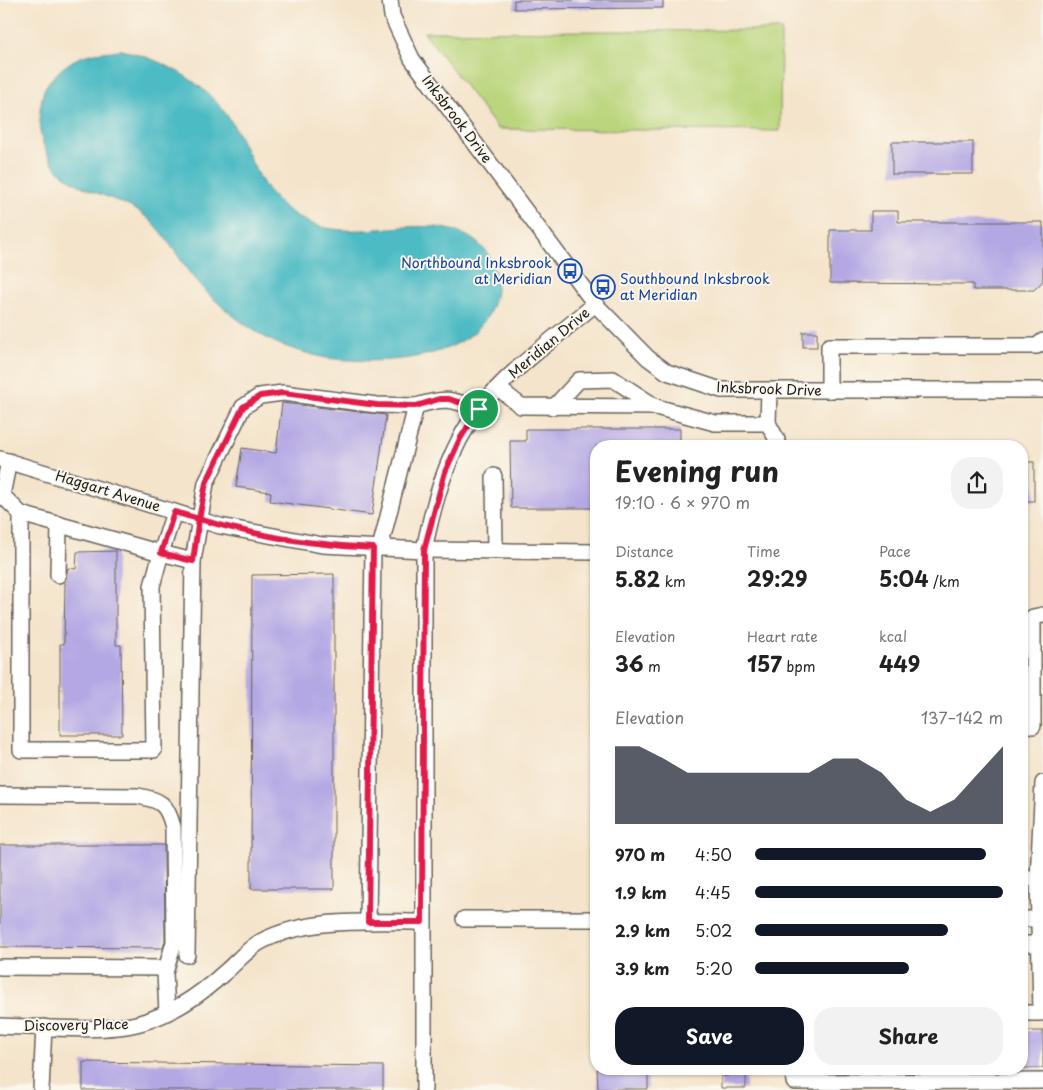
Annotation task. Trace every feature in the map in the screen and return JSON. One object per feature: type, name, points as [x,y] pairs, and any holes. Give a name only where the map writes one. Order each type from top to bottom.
[{"type":"street","name":"Inksbrook Drive","points":[[390,0],[392,16],[412,59],[595,304],[648,358],[667,372],[722,390],[1043,390]]},
{"type":"street","name":"Meridian Drive","points":[[424,1090],[422,922],[424,550],[445,472],[460,439],[479,409],[498,388],[595,304]]},
{"type":"street","points":[[829,390],[829,346],[1036,346],[1043,341]]},
{"type":"street","points":[[554,407],[579,380],[612,380],[656,407]]},
{"type":"street","points":[[498,388],[521,406],[656,407],[716,423],[768,423]]},
{"type":"street","points":[[768,390],[768,423],[777,440]]},
{"type":"street","points":[[187,955],[193,561],[206,483],[243,407],[260,396],[283,393],[377,405],[416,406],[439,399],[449,399],[479,409]]},
{"type":"street","points":[[368,922],[376,548],[416,406]]},
{"type":"street","points":[[4,460],[2,495],[21,514],[193,561]]},
{"type":"street","name":"Haggart Avenue","points":[[4,460],[220,526],[322,545],[424,550],[590,552]]},
{"type":"street","points":[[494,476],[495,551]]},
{"type":"street","points":[[21,514],[21,750],[154,750],[152,586],[174,512]]},
{"type":"street","points":[[58,575],[59,524]]},
{"type":"street","points":[[1032,617],[1033,726]]},
{"type":"street","points":[[1028,1013],[1042,1014],[1039,944],[1041,919],[1038,878],[1043,783]]},
{"type":"street","points":[[0,795],[138,796],[154,799],[162,803],[170,815],[173,827],[174,942],[166,968],[168,1012]]},
{"type":"street","points":[[1028,879],[1038,878]]},
{"type":"street","points":[[464,919],[590,919]]},
{"type":"street","points":[[1028,919],[1041,919]]},
{"type":"street","name":"Discovery Place","points":[[0,1026],[109,1027],[140,1023],[189,1001],[261,941],[301,928],[368,922],[422,922]]},
{"type":"street","points":[[1028,944],[1039,944]]},
{"type":"street","points":[[0,967],[166,968]]},
{"type":"street","points":[[41,1090],[44,1027]]},
{"type":"street","points":[[793,1075],[794,1082],[1043,1081]]},
{"type":"green space","points":[[781,30],[780,131],[498,129],[424,32]]},
{"type":"water","points":[[122,50],[157,61],[173,69],[189,79],[216,102],[228,116],[268,191],[287,209],[300,218],[322,227],[345,230],[441,228],[462,234],[481,246],[489,256],[496,275],[495,296],[486,318],[471,335],[450,347],[426,355],[374,361],[328,358],[287,347],[261,335],[232,315],[195,280],[151,221],[139,211],[80,185],[67,177],[55,167],[47,153],[41,138],[39,117],[43,94],[48,83],[64,67],[79,58],[94,53]]},
{"type":"building","points":[[514,0],[663,0],[663,8],[514,9]]},
{"type":"building","points":[[892,142],[973,142],[973,174],[892,174]]},
{"type":"building","points":[[871,211],[898,211],[898,222],[1043,222],[1043,281],[1034,290],[973,290],[973,284],[830,283],[830,230],[871,230]]},
{"type":"building","points":[[803,332],[817,332],[817,347],[803,347]]},
{"type":"building","points":[[282,403],[386,415],[372,515],[270,501],[271,492],[236,487],[242,448],[276,453]]},
{"type":"building","points":[[526,429],[680,429],[680,440],[590,440],[590,508],[511,508],[510,441],[526,441]]},
{"type":"building","points":[[1028,462],[1034,462],[1034,501],[1028,501]]},
{"type":"building","points":[[116,551],[116,645],[121,645],[122,735],[60,735],[60,644],[64,644],[65,581],[68,568],[76,569],[77,552]]},
{"type":"building","points":[[334,574],[334,889],[251,889],[252,575]]},
{"type":"building","points":[[0,845],[164,845],[165,941],[163,948],[0,947]]},
{"type":"building","points":[[1028,1031],[1043,1031],[1043,1068],[1028,1068]]},
{"type":"building","points":[[83,1062],[383,1066],[383,1090],[83,1090]]},
{"type":"building","points":[[597,1075],[648,1075],[648,1089],[598,1089]]},
{"type":"building","points":[[746,1075],[746,1088],[721,1088],[721,1076]]},
{"type":"place","name":"Northbound Inksbrook at Meridian","points":[[570,271]]},
{"type":"place","name":"Southbound Inksbrook at Meridian","points":[[603,287]]},
{"type":"route","points":[[479,409],[449,399],[439,399],[416,406],[377,405],[283,393],[260,396],[243,407],[206,483],[199,519],[174,512],[161,553],[193,561],[199,519],[220,526],[322,545],[373,548],[368,922],[422,922],[424,550],[430,520],[445,472],[460,439],[479,409]]}]
